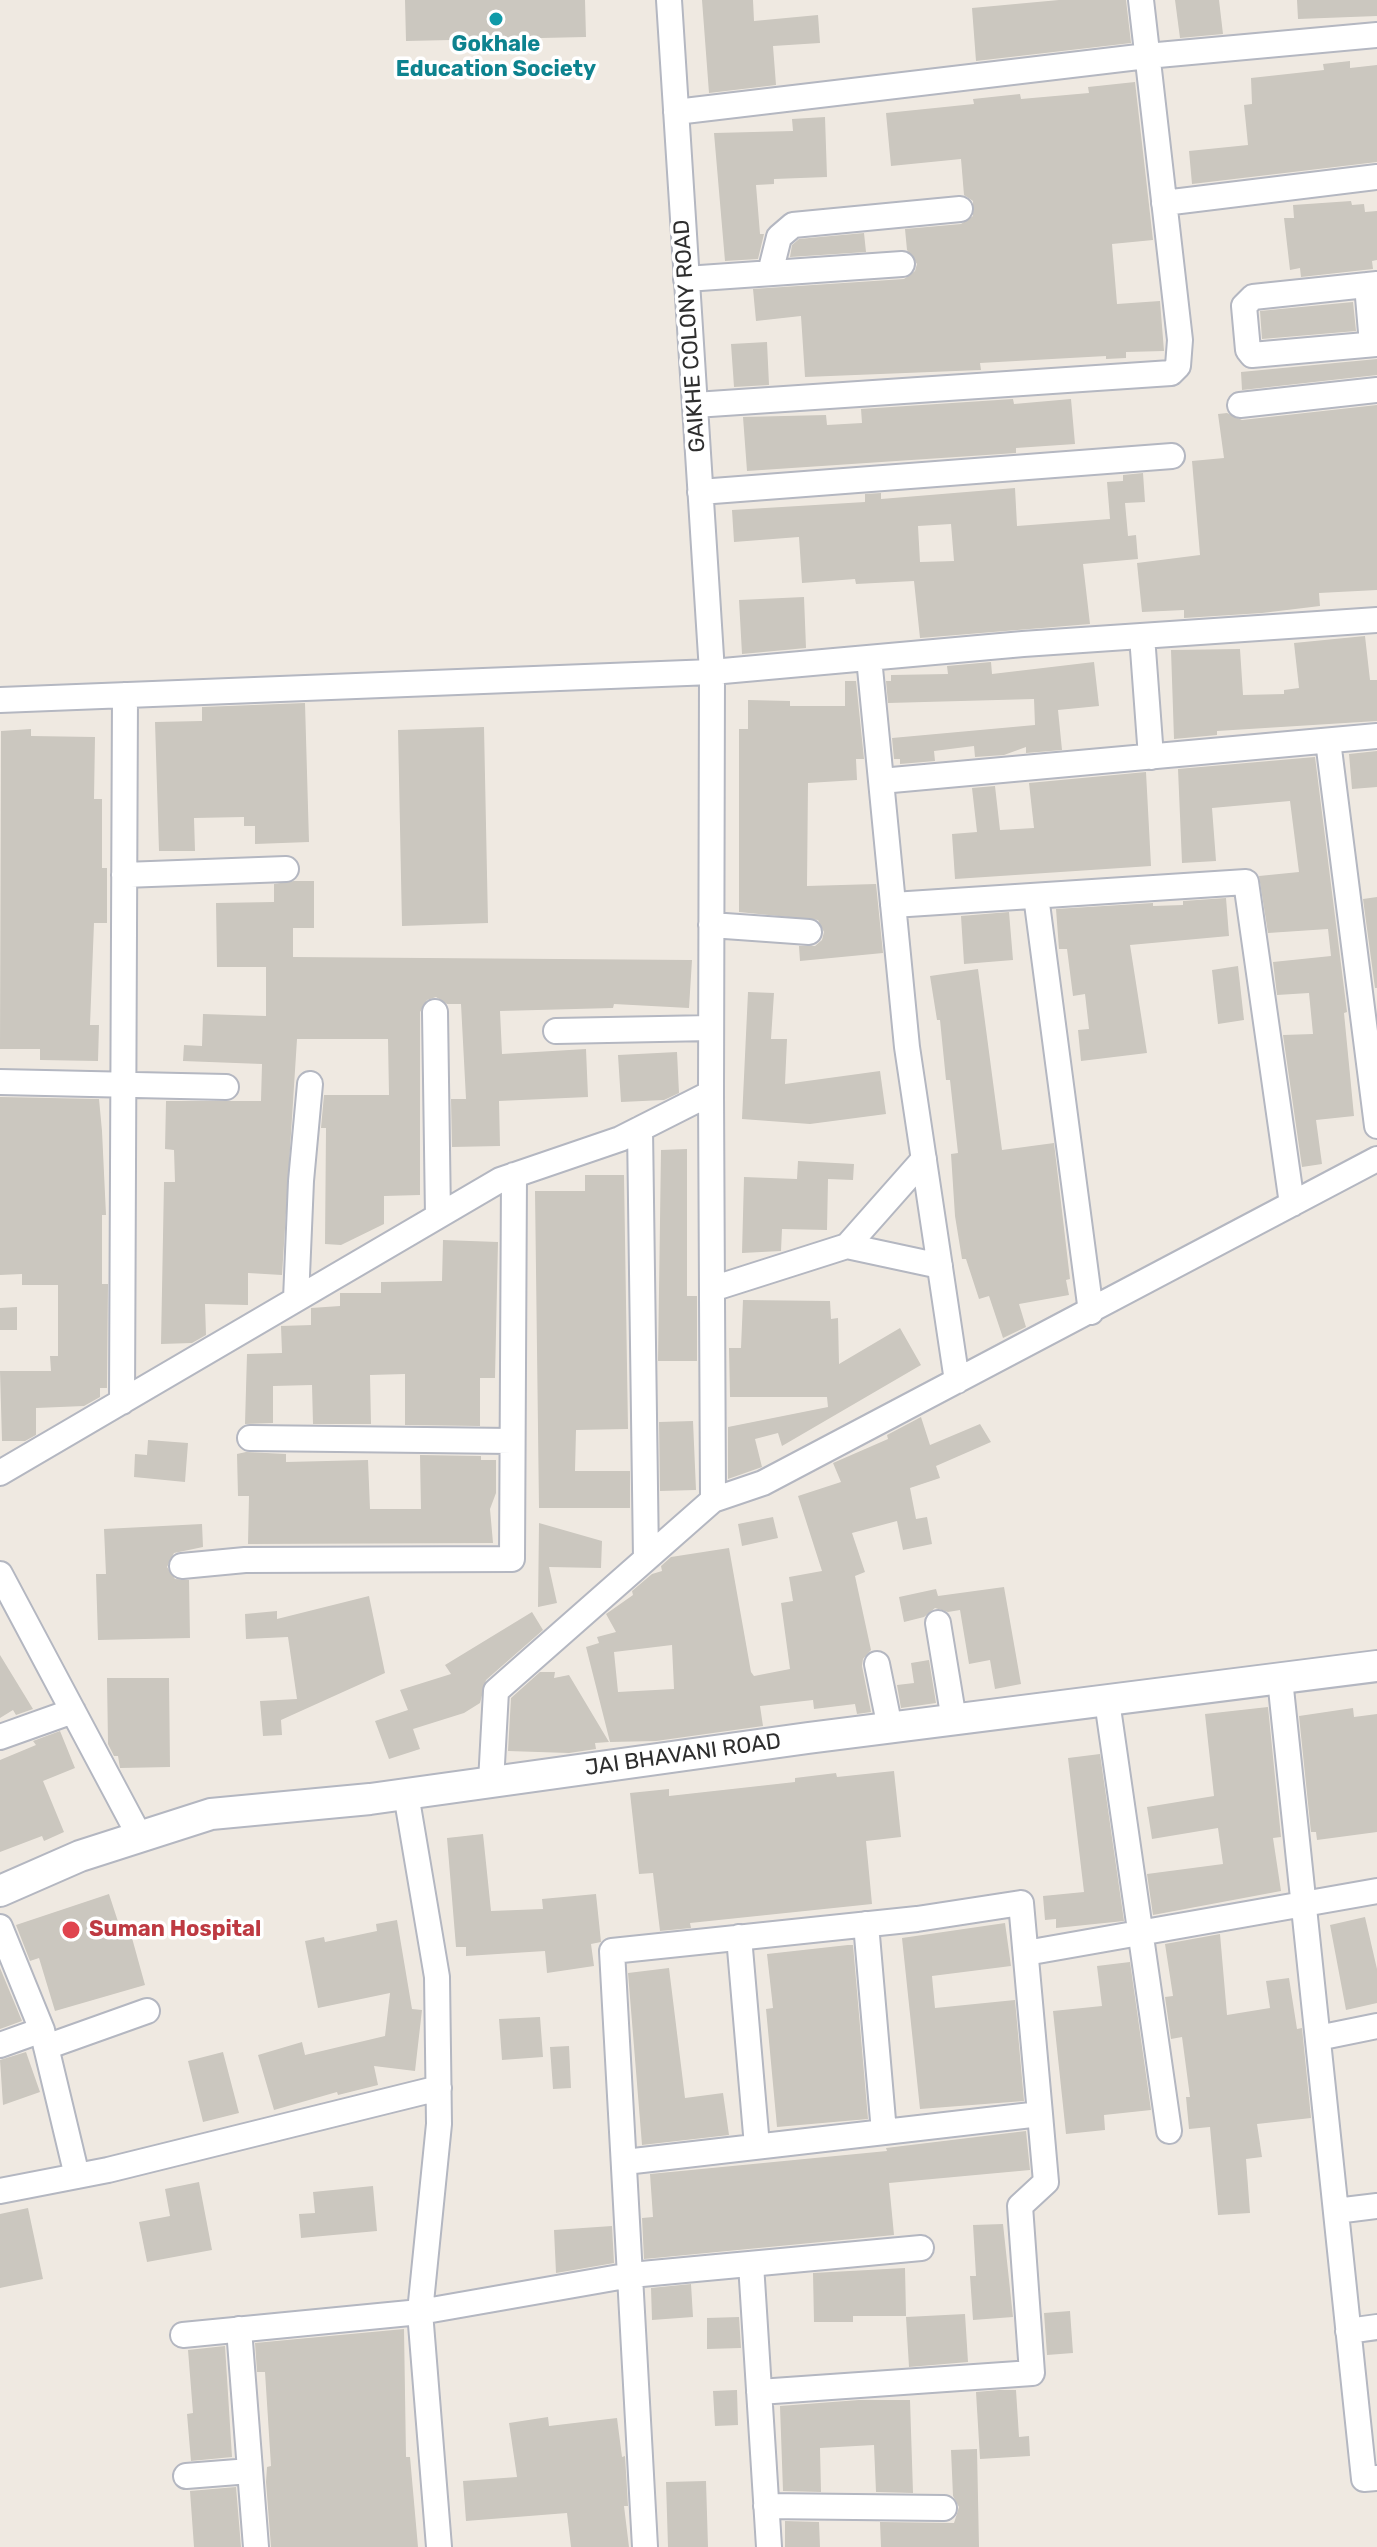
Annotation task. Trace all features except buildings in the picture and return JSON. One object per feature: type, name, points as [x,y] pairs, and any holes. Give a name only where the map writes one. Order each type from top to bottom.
[{"type":"street","name":"GAIKHE COLONY ROAD","points":[[669,0],[712,672],[713,1500]]},
{"type":"street","points":[[695,405],[1171,373],[1178,366],[1180,340],[1141,0]]},
{"type":"street","points":[[676,112],[1147,56],[1377,35]]},
{"type":"street","points":[[1164,203],[1377,177]]},
{"type":"street","points":[[770,273],[779,237],[793,225],[960,209]]},
{"type":"street","points":[[686,279],[902,264]]},
{"type":"street","points":[[1372,284],[1375,344],[1255,355],[1248,350],[1244,306],[1249,299],[1372,284]]},
{"type":"street","points":[[1240,405],[1377,390]]},
{"type":"street","points":[[700,492],[1172,456]]},
{"type":"street","points":[[0,700],[712,672],[1377,620]]},
{"type":"street","points":[[1142,636],[1151,757]]},
{"type":"street","points":[[869,658],[907,1047],[957,1381]]},
{"type":"street","points":[[122,1402],[125,695]]},
{"type":"street","points":[[881,781],[1377,736]]},
{"type":"street","points":[[1328,741],[1377,1126]]},
{"type":"street","points":[[124,875],[286,869]]},
{"type":"street","points":[[893,905],[1246,882],[1292,1204]]},
{"type":"street","points":[[1036,896],[1091,1312]]},
{"type":"street","points":[[711,925],[809,932]]},
{"type":"street","points":[[435,1012],[438,1216]]},
{"type":"street","points":[[556,1031],[711,1028]]},
{"type":"street","points":[[0,1082],[226,1087]]},
{"type":"street","points":[[296,1299],[301,1181],[310,1084]]},
{"type":"street","points":[[0,1473],[438,1216],[514,1175],[640,1129],[711,1093]]},
{"type":"street","points":[[640,1129],[646,1559]]},
{"type":"street","points":[[847,1246],[924,1159]]},
{"type":"street","points":[[491,1782],[496,1691],[713,1500],[763,1483],[1377,1159]]},
{"type":"street","points":[[182,1566],[245,1560],[512,1559],[514,1175]]},
{"type":"street","points":[[712,1289],[847,1246],[940,1266]]},
{"type":"street","points":[[250,1438],[512,1441]]},
{"type":"street","points":[[0,1574],[140,1837]]},
{"type":"street","points":[[938,1623],[954,1720]]},
{"type":"street","points":[[877,1664],[890,1728]]},
{"type":"street","name":"JAI BHAVANI ROAD","points":[[0,1891],[80,1856],[211,1814],[406,1794],[1377,1666]]},
{"type":"street","points":[[1280,1679],[1364,2479],[1377,2478]]},
{"type":"street","points":[[1107,1701],[1169,2131]]},
{"type":"street","points":[[0,1737],[73,1711]]},
{"type":"street","points":[[406,1794],[437,1977],[439,2088],[429,2244],[420,2312],[439,2547]]},
{"type":"street","points":[[1026,1953],[1377,1891]]},
{"type":"street","points":[[645,2547],[612,1951],[866,1924],[1021,1903],[1046,2182],[1020,2206],[1032,2373],[759,2392]]},
{"type":"street","points":[[866,1924],[884,2132]]},
{"type":"street","points":[[0,1927],[44,2038],[77,2176]]},
{"type":"street","points":[[739,1937],[757,2146]]},
{"type":"street","points":[[0,2045],[44,2038],[147,2011]]},
{"type":"street","points":[[1318,2038],[1377,2026]]},
{"type":"street","points":[[0,2191],[77,2176],[439,2088]]},
{"type":"street","points":[[625,2162],[1040,2114]]},
{"type":"street","points":[[1336,2211],[1377,2206]]},
{"type":"street","points":[[183,2335],[420,2312],[631,2275],[921,2248]]},
{"type":"street","points":[[751,2264],[769,2547]]},
{"type":"street","points":[[1348,2331],[1377,2327]]},
{"type":"street","points":[[239,2329],[256,2547]]},
{"type":"street","points":[[186,2476],[250,2471]]},
{"type":"street","points":[[766,2506],[944,2508]]},
{"type":"place","name":"Gokhale Education Society","points":[[496,19]]},
{"type":"place","name":"Suman Hospital","points":[[71,1930]]}]
